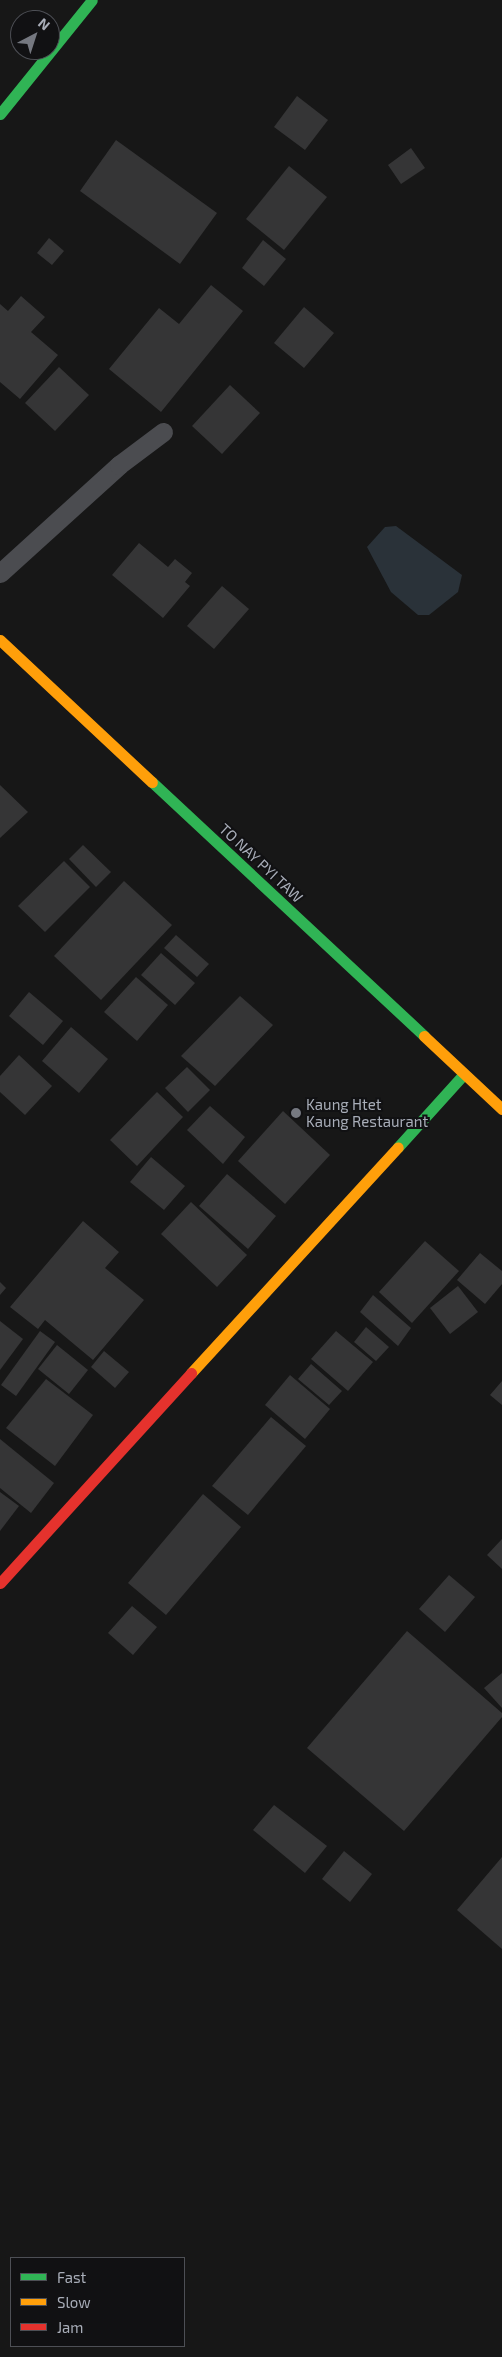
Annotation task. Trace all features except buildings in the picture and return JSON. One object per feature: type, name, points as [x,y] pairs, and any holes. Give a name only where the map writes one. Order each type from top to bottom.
[{"type":"street","points":[[0,114],[92,0]]},
{"type":"street","name":"TO NAY PYI TAW","points":[[0,640],[502,1109]]},
{"type":"street","points":[[0,1582],[464,1074]]},
{"type":"lane","points":[[0,573],[119,465],[163,432]]},
{"type":"shaded area","points":[[396,526],[462,575],[458,592],[429,615],[418,615],[391,592],[367,547],[385,527]]},
{"type":"traffic: fast","points":[[0,114],[92,0]]},
{"type":"traffic: fast","points":[[152,782],[424,1036]]},
{"type":"traffic: fast","points":[[398,1147],[464,1074]]},
{"type":"traffic: slow","points":[[0,640],[152,782]]},
{"type":"traffic: slow","points":[[424,1036],[502,1109]]},
{"type":"traffic: slow","points":[[191,1373],[398,1147]]},
{"type":"traffic: jam","points":[[0,1583],[191,1373]]},
{"type":"place","name":"Kaung Htet Kaung Restaurant","points":[[296,1113]]}]
